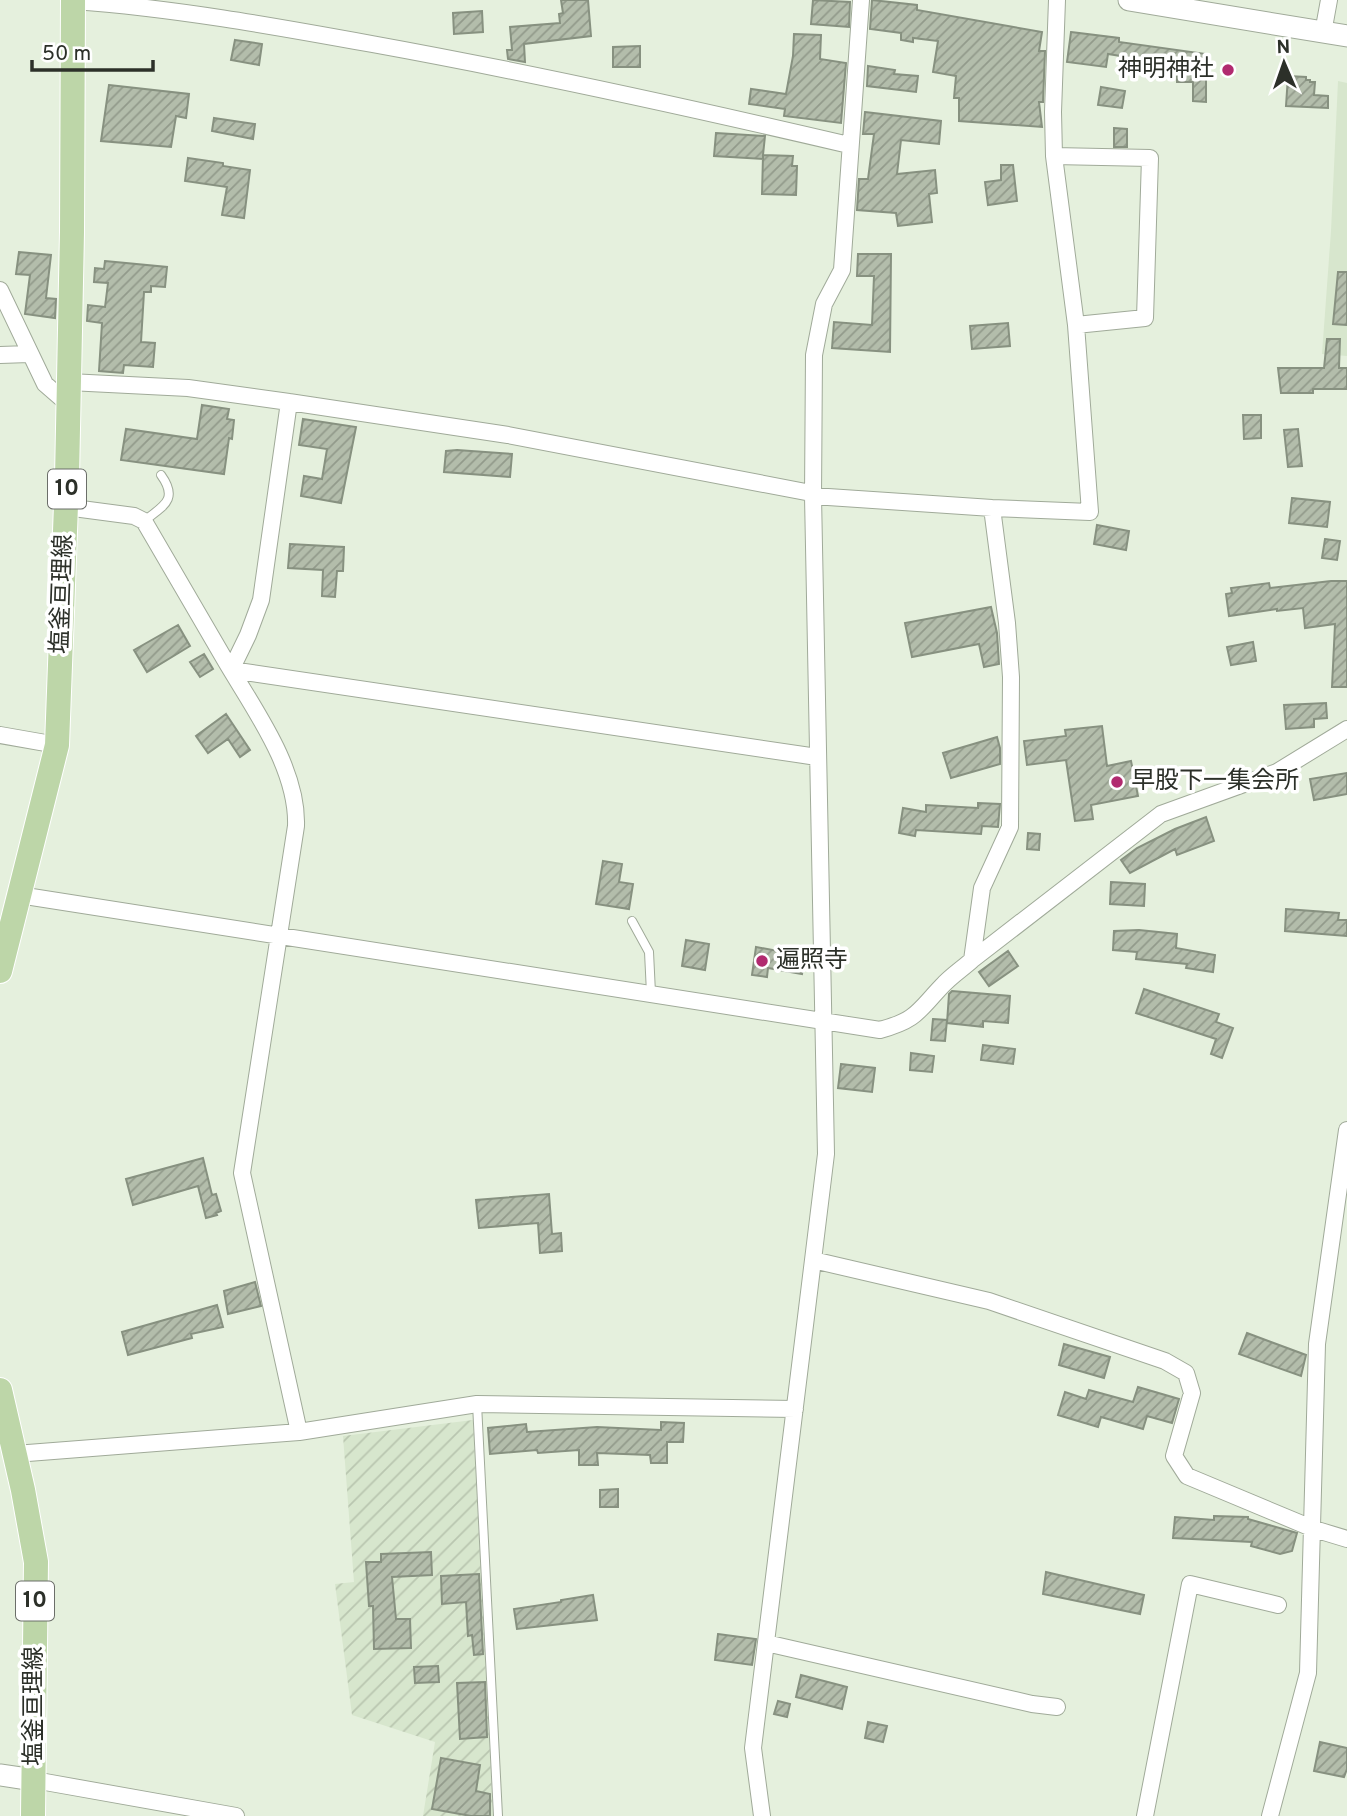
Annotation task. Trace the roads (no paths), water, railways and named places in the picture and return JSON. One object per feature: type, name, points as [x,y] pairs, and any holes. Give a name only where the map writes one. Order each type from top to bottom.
[{"type":"main road","name":"塩釜亘理線","points":[[0,971],[57,745],[69,393],[73,0]]},
{"type":"main road","points":[[1129,0],[1347,36]]},
{"type":"main road","name":"塩釜亘理線","points":[[0,1390],[36,1562],[33,1816]]},
{"type":"main road","points":[[0,1775],[34,1780]]},
{"type":"street","points":[[73,0],[262,24],[414,51],[629,94],[849,145]]},
{"type":"street","points":[[762,1816],[753,1748],[826,1154],[813,496],[814,355],[824,304],[842,270],[861,0]]},
{"type":"street","points":[[0,290],[45,384],[69,393],[188,388],[508,435],[811,493],[813,496],[1090,512],[1076,325],[1054,156],[1057,0]]},
{"type":"street","points":[[1323,33],[1329,0]]},
{"type":"street","points":[[1054,156],[1150,158],[1145,318],[1076,325]]},
{"type":"street","points":[[0,355],[29,354]]},
{"type":"street","points":[[231,670],[261,600],[289,402]]},
{"type":"street","points":[[66,507],[134,516],[144,521],[266,728],[283,766],[297,809],[242,1173],[299,1432]]},
{"type":"street","points":[[972,960],[982,888],[1010,827],[1010,663],[992,508]]},
{"type":"street","points":[[231,670],[817,757]]},
{"type":"street","points":[[19,895],[880,1030],[900,1025],[918,1014],[943,985],[972,960],[1161,814],[1277,772],[1347,729]]},
{"type":"street","points":[[0,735],[57,745]]},
{"type":"street","points":[[1270,1816],[1308,1673],[1317,1344],[1347,1130]]},
{"type":"street","points":[[813,1260],[989,1301],[1165,1361],[1186,1373],[1192,1393],[1174,1456],[1187,1476],[1314,1529],[1347,1539]]},
{"type":"street","points":[[15,1454],[299,1432],[477,1404],[794,1409]]},
{"type":"street","points":[[1145,1816],[1190,1584],[1278,1605]]},
{"type":"street","points":[[766,1643],[1032,1704],[1057,1707]]},
{"type":"street","points":[[34,1780],[236,1816]]},
{"type":"lane","points":[[144,521],[170,498],[169,486],[162,475]]},
{"type":"lane","points":[[632,922],[649,952],[651,993]]},
{"type":"lane","points":[[477,1404],[498,1816]]},
{"type":"place","name":"神明神社","points":[[1228,70]]},
{"type":"place","name":"早股下一集会所","points":[[1117,782]]},
{"type":"place","name":"遍照寺","points":[[762,961]]}]
